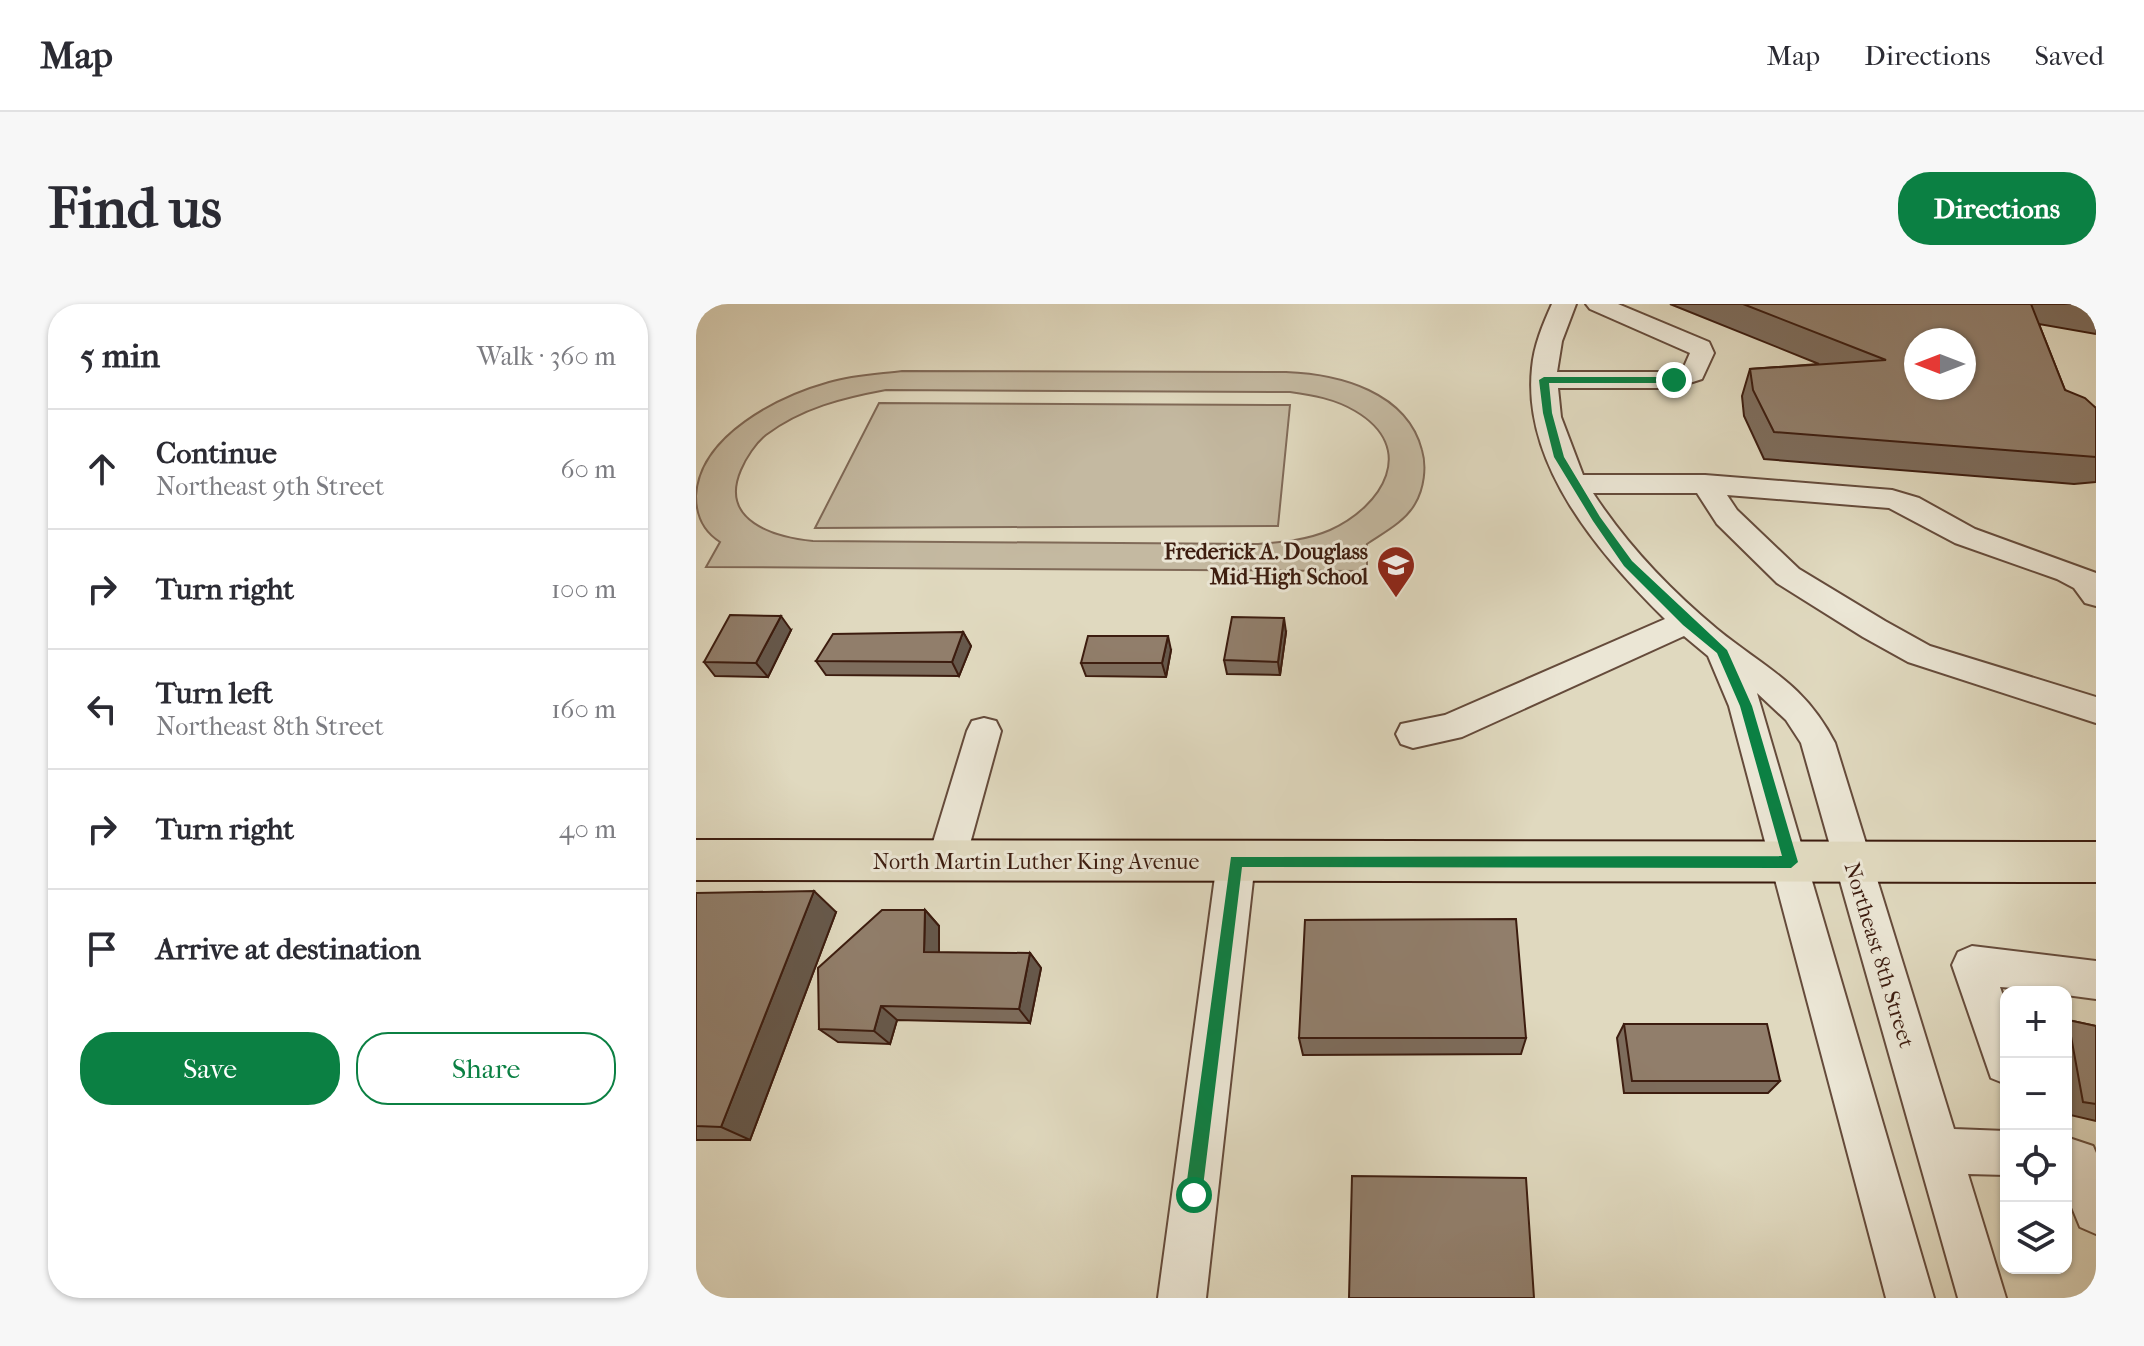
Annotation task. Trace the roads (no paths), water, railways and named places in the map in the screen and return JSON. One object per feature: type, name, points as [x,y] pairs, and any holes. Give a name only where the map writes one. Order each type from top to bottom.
[{"type":"main road","name":"North Martin Luther King Avenue","points":[[696,860],[2096,862]]},
{"type":"street","name":"Northeast 8th Street","points":[[1564,304],[1549,336],[1544,380],[1559,457],[1574,484],[1628,564],[1687,622],[1793,702],[1809,722],[1818,743],[1982,1298]]},
{"type":"street","points":[[1544,380],[1674,380],[1693,374],[1702,353],[1700,347],[1598,304]]},
{"type":"street","points":[[1574,484],[1705,484],[1892,499],[1965,536],[2068,572],[2085,580],[2096,595]]},
{"type":"street","points":[[1705,484],[1727,517],[1788,576],[1874,629],[1919,654],[2096,710]]},
{"type":"street","points":[[1413,734],[1450,728],[1687,622]]},
{"type":"street","name":"Northeast 8th Street","points":[[1722,650],[1746,706],[1910,1298]]},
{"type":"street","points":[[946,862],[984,731]]},
{"type":"street","points":[[1182,1298],[1236,862]]},
{"type":"street","points":[[2004,1058],[1972,965],[2096,980]]},
{"type":"street","points":[[1937,1151],[2000,1153]]},
{"type":"street","points":[[2072,1161],[2077,1162],[2096,1211]]},
{"type":"place","name":"Frederick A. Douglass Mid-High School","points":[[1396,599]]}]
